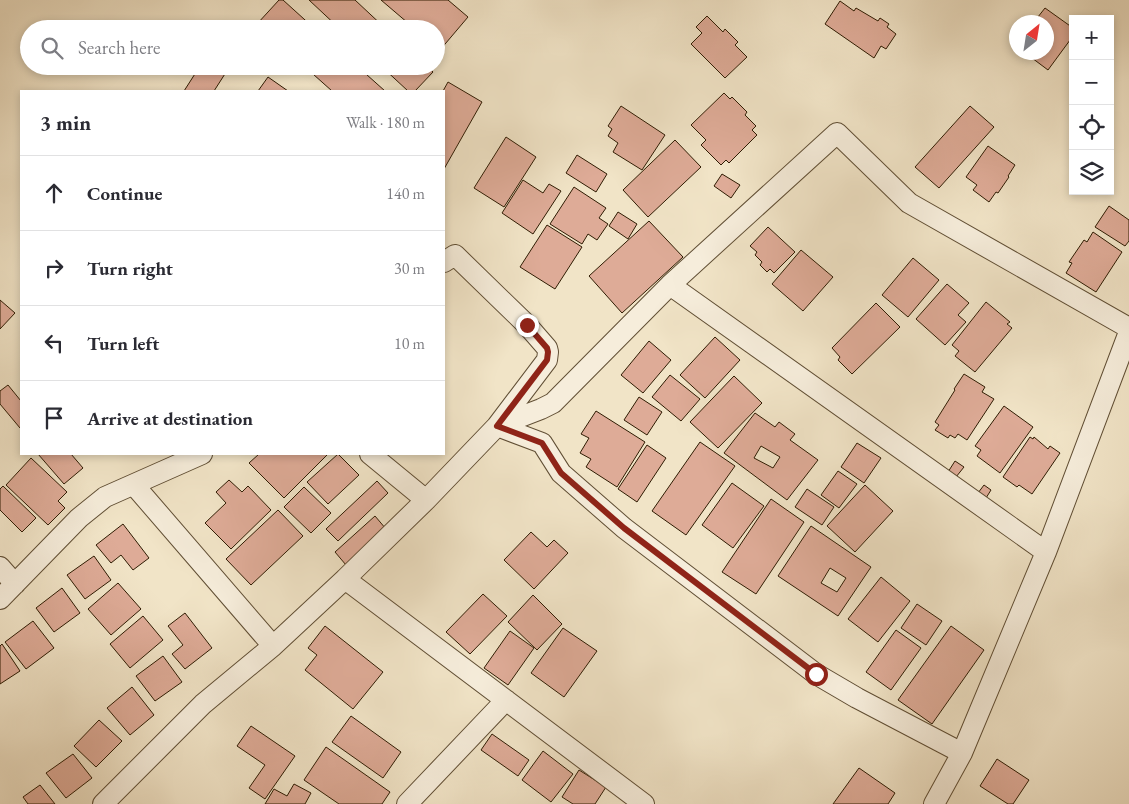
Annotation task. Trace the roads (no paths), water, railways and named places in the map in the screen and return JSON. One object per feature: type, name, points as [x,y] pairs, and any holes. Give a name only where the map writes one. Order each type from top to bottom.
[{"type":"street","points":[[497,426],[541,409],[553,402],[670,285],[837,134],[909,203],[1129,328]]},
{"type":"street","points":[[103,804],[203,704],[273,646],[426,500],[497,426],[547,360],[547,348],[527,325],[455,255],[445,261]]},
{"type":"street","points":[[670,285],[1046,552]]},
{"type":"street","points":[[934,804],[962,752],[1046,552],[1129,332]]},
{"type":"street","points":[[497,426],[542,443],[561,473],[624,528],[816,674],[857,698],[962,752]]},
{"type":"street","points":[[0,599],[79,518],[105,497],[200,455]]},
{"type":"street","points":[[371,455],[426,500]]},
{"type":"street","points":[[134,485],[273,646]]},
{"type":"street","points":[[0,566],[15,584]]},
{"type":"street","points":[[345,579],[644,804]]},
{"type":"street","points":[[407,804],[506,700]]}]
